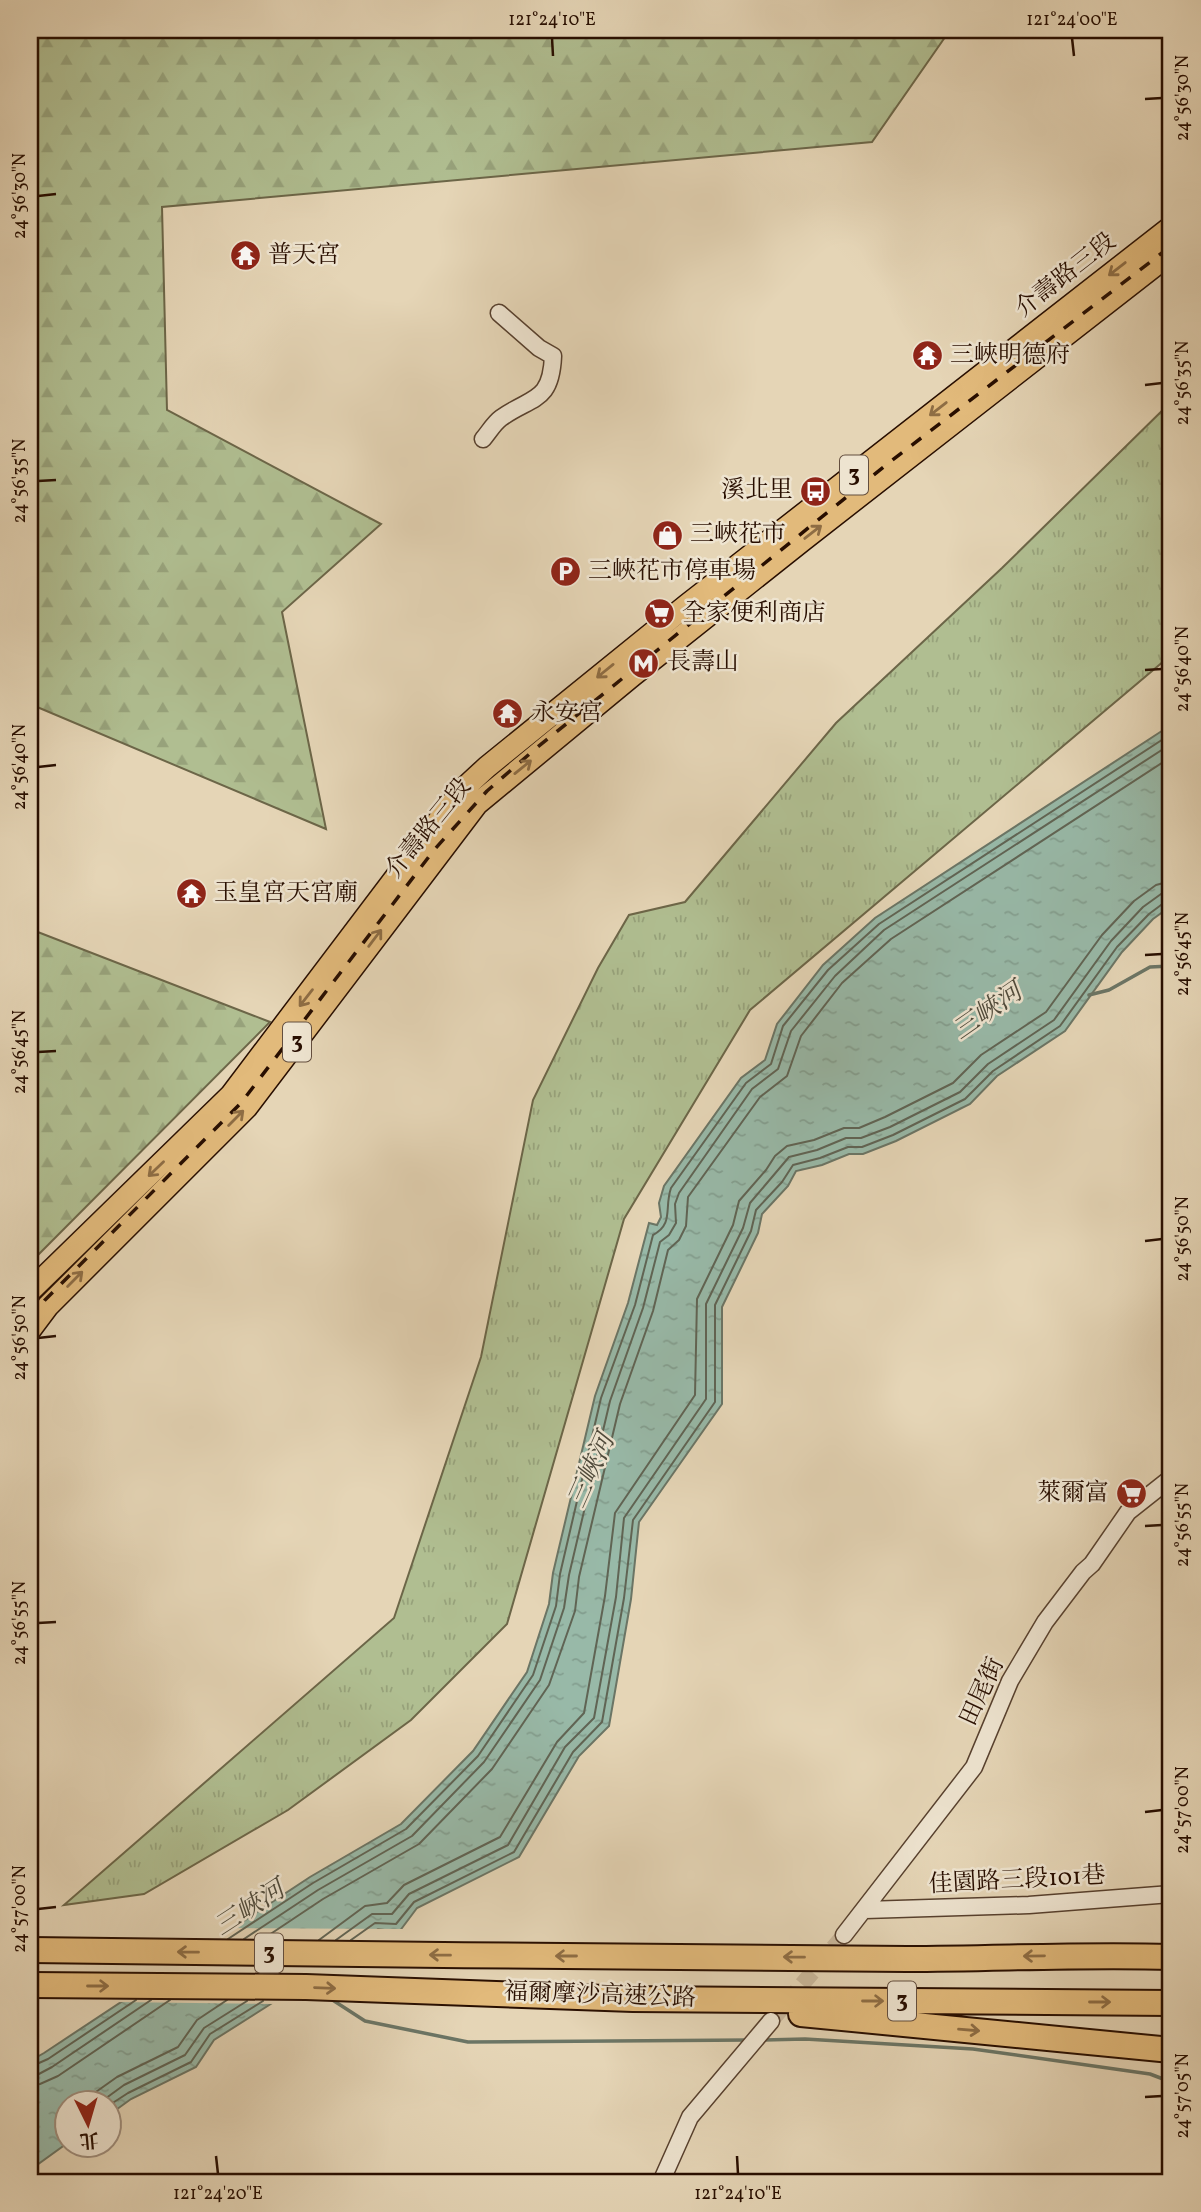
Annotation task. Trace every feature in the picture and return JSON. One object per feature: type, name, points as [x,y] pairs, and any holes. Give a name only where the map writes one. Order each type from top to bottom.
[{"type":"highway","points":[[1102,1954],[1171,1948]]},
{"type":"highway","name":"福爾摩沙高速公路","points":[[30,1950],[911,1959],[1102,1954],[1171,1957]]},
{"type":"highway","name":"福爾摩沙高速公路","points":[[30,1985],[306,1987],[633,1999],[1171,2003]]},
{"type":"highway","points":[[633,1999],[1171,2050]]},
{"type":"highway","points":[[1080,2040],[1171,2041]]},
{"type":"main road","name":"介壽路三段","points":[[30,1291],[231,1095],[461,791],[687,605],[1171,227]]},
{"type":"main road","name":"介壽路三段","points":[[30,1329],[47,1306],[247,1107],[477,804],[793,548],[1171,253]]},
{"type":"street","points":[[483,439],[500,419],[542,396],[552,371],[553,356],[538,348],[499,313]]},
{"type":"street","name":"田尾街","points":[[844,1935],[974,1767],[1010,1681],[1045,1622],[1092,1564],[1128,1512],[1171,1478]]},
{"type":"street","name":"佳園路三段101巷","points":[[864,1910],[1029,1905],[1171,1894]]},
{"type":"street","points":[[661,2182],[690,2117],[771,2021]]},
{"type":"green space","points":[[30,30],[950,30],[872,142],[162,207],[167,410],[381,524],[282,612],[326,829],[30,704]]},
{"type":"green space","points":[[1171,402],[1171,655],[750,1010],[624,1219],[507,1624],[411,1720],[288,1810],[144,1894],[64,1905],[394,1618],[481,1357],[533,1100],[598,968],[629,915],[685,902],[836,723],[1002,568]]},
{"type":"green space","points":[[30,929],[270,1022],[30,1263]]},
{"type":"water","name":"三峽河","points":[[1171,725],[1171,906],[1153,919],[1122,952],[1065,1031],[997,1076],[970,1104],[896,1141],[863,1154],[849,1154],[822,1165],[796,1171],[788,1186],[762,1214],[758,1233],[722,1307],[722,1404],[639,1522],[631,1599],[609,1726],[579,1756],[519,1857],[417,1908],[399,1932],[378,1929],[299,1986],[214,2040],[196,2067],[122,2106],[122,2090],[52,2090],[52,2154],[30,2170],[30,2061],[310,1877],[401,1824],[473,1751],[527,1672],[549,1604],[553,1573],[595,1396],[628,1303],[649,1223],[657,1225],[661,1217],[659,1203],[664,1186],[741,1078],[765,1060],[777,1024],[823,965],[875,918]]},
{"type":"pier","points":[[225,1928],[405,1929],[399,1936],[379,1933],[278,2004],[113,2002]]},
{"type":"waterway","points":[[1089,995],[1109,990],[1150,967],[1171,966]]},
{"type":"waterway","points":[[331,1999],[365,2021],[468,2042],[749,2040]]},
{"type":"waterway","points":[[764,2040],[805,2039],[973,2049],[1150,2074],[1171,2082]]},
{"type":"tunnel","points":[[771,2021],[844,1935]]},
{"type":"railway","points":[[30,1320],[45,1300],[241,1103],[434,850],[487,791],[886,465],[1171,246]]},
{"type":"place","name":"普天宮","points":[[245,256]]},
{"type":"place","name":"三峽明德府","points":[[927,356]]},
{"type":"place","name":"溪北里","points":[[816,491]]},
{"type":"place","name":"三峽花市","points":[[667,535]]},
{"type":"place","name":"三峽花市停車場","points":[[565,572]]},
{"type":"place","name":"全家便利商店","points":[[659,614]]},
{"type":"place","name":"長壽山","points":[[644,663]]},
{"type":"place","name":"永安宮","points":[[508,714]]},
{"type":"place","name":"玉皇宮天宮廟","points":[[191,894]]},
{"type":"place","name":"萊爾富","points":[[1132,1494]]}]
